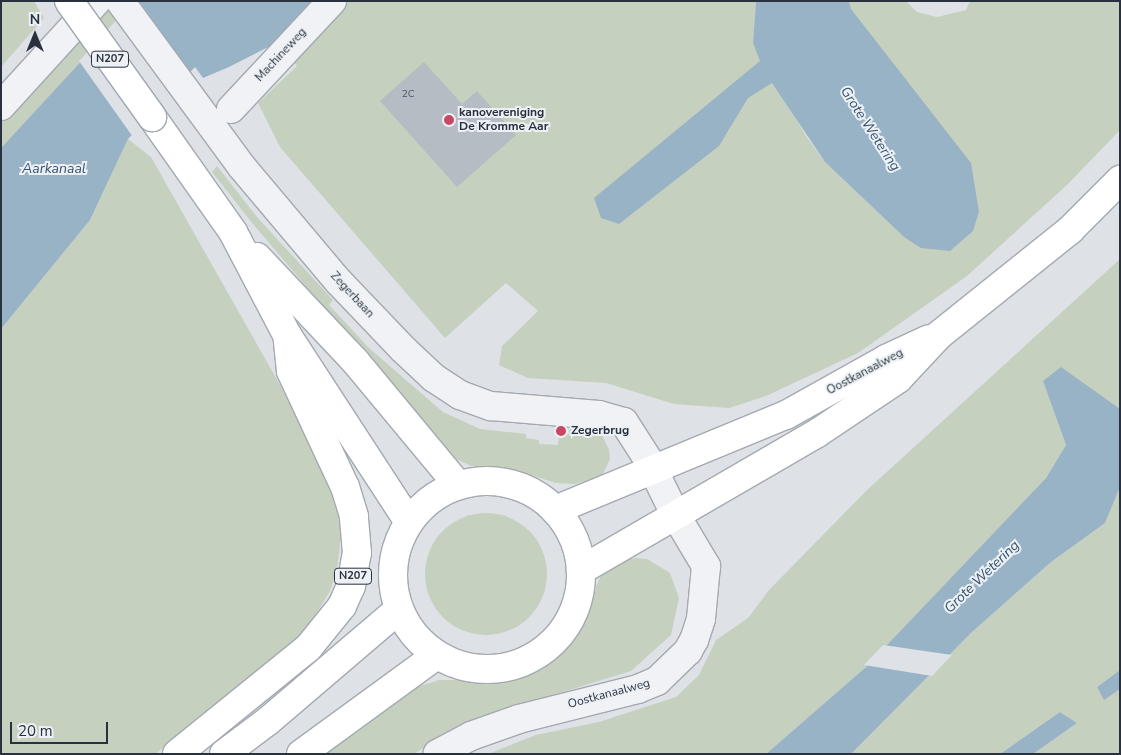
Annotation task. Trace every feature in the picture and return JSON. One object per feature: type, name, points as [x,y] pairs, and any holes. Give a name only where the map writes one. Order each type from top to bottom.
[{"type":"main road","name":"N207","points":[[69,1],[233,232],[287,335],[409,522]]},
{"type":"main road","name":"Oostkanaalweg","points":[[581,570],[816,434],[898,379],[939,335],[1070,230],[1120,180]]},
{"type":"main road","name":"N207","points":[[233,232],[355,361],[458,485]]},
{"type":"main road","name":"N207","points":[[177,754],[308,648],[342,606],[351,586],[357,553],[354,516],[344,487],[291,371],[287,335]]},
{"type":"main road","name":"Oostkanaalweg","points":[[555,510],[655,471],[786,415],[886,358],[939,335]]},
{"type":"main road","points":[[484,481],[510,484],[535,494],[555,510],[574,538],[581,570],[574,613],[558,637],[536,656],[508,667],[479,669],[438,655],[411,631],[399,609],[395,594],[393,564],[402,535],[409,522],[431,499],[458,485],[484,481]]},
{"type":"main road","points":[[224,754],[268,721],[399,609]]},
{"type":"main road","points":[[301,754],[438,655]]},
{"type":"street","points":[[1,106],[97,1]]},
{"type":"street","name":"Zegerbaan","points":[[120,1],[180,87],[242,167],[339,282],[434,378],[460,395],[491,406],[598,415],[624,422],[655,471]]},
{"type":"street","name":"Machineweg","points":[[231,109],[332,1]]},
{"type":"street","name":"Oostkanaalweg","points":[[437,754],[471,736],[518,719],[638,689],[657,681],[688,651],[701,619],[706,566],[675,514],[655,471]]},
{"type":"green space","points":[[1,1],[34,1],[44,18],[1,67]]},
{"type":"green space","points":[[108,1],[120,20],[1,148],[1,115]]},
{"type":"green space","points":[[345,1],[756,1],[753,43],[806,136],[825,162],[904,237],[849,1],[906,1],[917,12],[937,17],[966,10],[970,1],[1120,1],[1120,130],[1068,184],[967,276],[858,353],[766,396],[729,408],[674,404],[606,383],[528,378],[499,365],[502,346],[538,311],[506,283],[445,338],[280,147],[258,103],[297,66],[291,58]]},
{"type":"green space","points":[[128,139],[151,157],[297,415],[337,501],[341,537],[337,569],[330,591],[309,626],[268,670],[155,754],[1,754],[1,329],[90,220]]},
{"type":"green space","points":[[217,166],[257,217],[333,300],[329,305],[370,349],[443,412],[480,429],[526,434],[526,438],[539,440],[539,444],[558,445],[559,434],[569,434],[569,428],[592,431],[602,435],[609,450],[610,459],[602,476],[575,484],[556,483],[518,471],[471,466],[450,456],[253,224],[212,172]]},
{"type":"green space","points":[[1120,259],[1120,409],[1108,401],[1043,381],[1066,445],[1046,478],[866,667],[766,754],[488,754],[536,735],[599,722],[676,697],[699,675],[716,640],[748,618],[769,590],[867,490]]},
{"type":"green space","points":[[1120,481],[1120,670],[1097,687],[1104,699],[1120,689],[1120,754],[1033,754],[1077,723],[1060,712],[1000,754],[851,754],[971,633],[1051,562],[1105,523]]},
{"type":"green space","points":[[486,513],[509,517],[529,531],[543,551],[547,574],[543,597],[529,617],[509,631],[486,635],[463,631],[443,617],[429,597],[425,574],[429,551],[443,531],[463,517]]},
{"type":"green space","points":[[636,558],[647,559],[670,573],[679,598],[671,635],[631,671],[482,717],[413,754],[317,754],[410,689],[439,680],[504,680],[537,668],[566,646],[577,631],[602,573],[621,561]]},
{"type":"water","name":"Aarkanaal","points":[[137,1],[323,1],[280,41],[203,78],[195,67],[128,139],[90,220],[1,329],[1,148]]},
{"type":"water","name":"Grote Wetering","points":[[756,1],[849,1],[851,9],[971,163],[979,212],[973,231],[950,251],[921,248],[904,237],[825,162],[772,83],[748,98],[719,146],[619,224],[601,218],[594,198],[760,61],[753,43]]},
{"type":"water","name":"Grote Wetering","points":[[1061,367],[1120,409],[1119,489],[1105,523],[1051,562],[971,633],[851,754],[766,754],[866,667],[1046,478],[1066,445],[1043,381]]},
{"type":"water","points":[[1120,670],[1120,689],[1104,700],[1097,687]]},
{"type":"water","points":[[1060,712],[1077,723],[1033,754],[1000,754]]},
{"type":"pier","points":[[134,1],[139,1],[191,74],[133,137],[79,61]]},
{"type":"pier","points":[[883,645],[952,655],[932,676],[864,665]]},
{"type":"building","name":"kanovereniging De Kromme Aar","points":[[424,62],[462,104],[477,91],[516,135],[457,187],[380,101]]},
{"type":"place","name":"kanovereniging De Kromme Aar","points":[[449,120]]},
{"type":"place","name":"Zegerbrug","points":[[561,431]]}]
